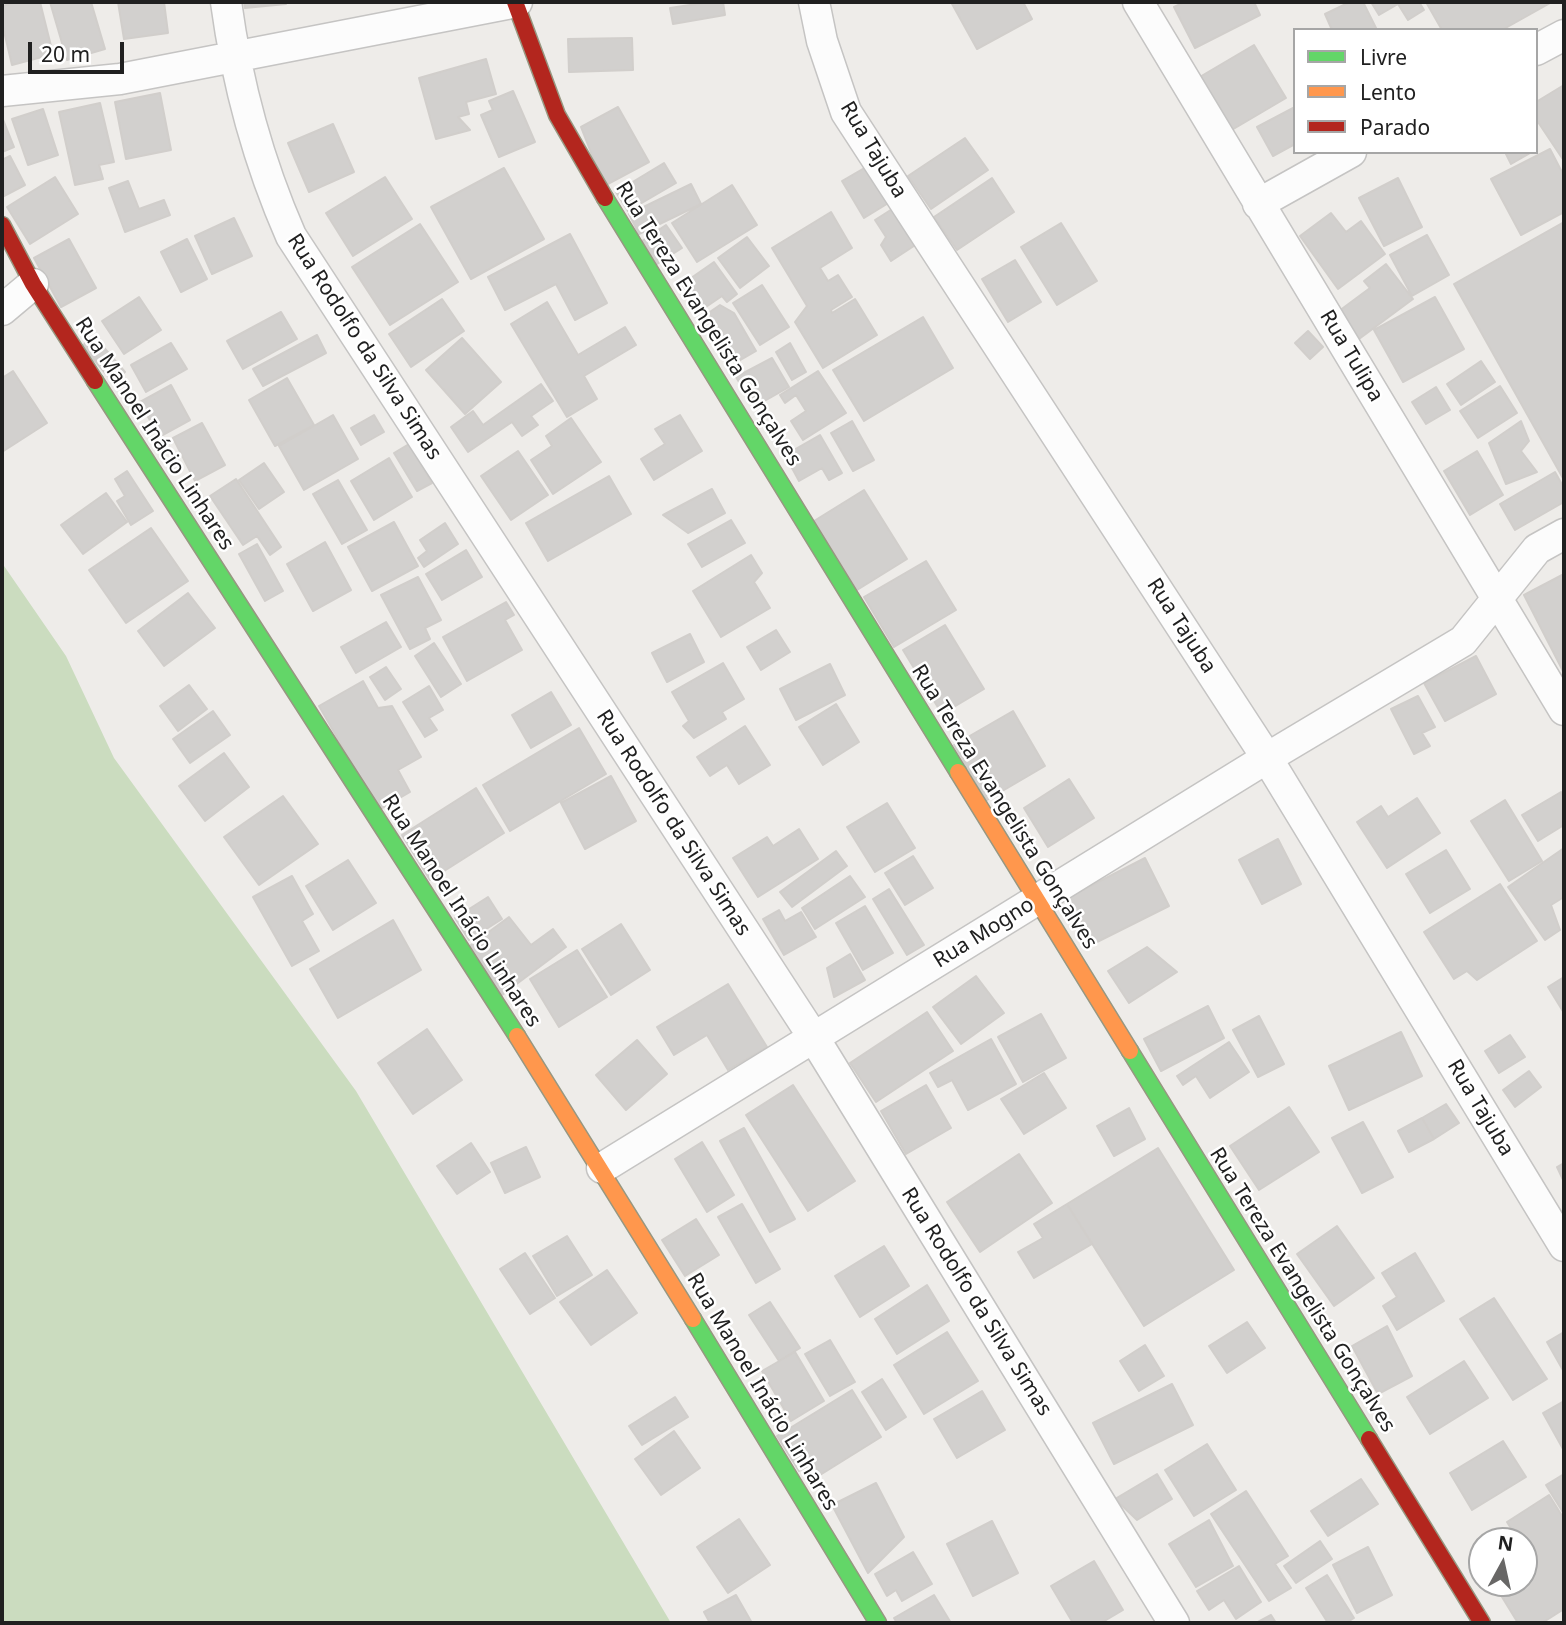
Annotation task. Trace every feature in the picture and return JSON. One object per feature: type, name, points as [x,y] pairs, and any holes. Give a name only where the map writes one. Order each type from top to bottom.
[{"type":"street","name":"Rua Rodolfo da Silva Simas","points":[[226,2],[234,59],[258,153],[291,236],[814,1038],[1174,1623]]},
{"type":"street","points":[[2,91],[120,79],[234,59],[516,2]]},
{"type":"street","name":"Rua Tereza Evangelista Gonçalves","points":[[516,2],[556,115],[579,154],[1482,1623]]},
{"type":"street","name":"Rua Tajuba","points":[[814,2],[822,41],[846,112],[1267,758],[1564,1246]]},
{"type":"street","name":"Rua Tulipa","points":[[1138,2],[1564,710]]},
{"type":"street","points":[[1538,49],[1564,35]]},
{"type":"street","points":[[1258,204],[1347,154]]},
{"type":"street","name":"Rua Manoel Inácio Linhares","points":[[2,225],[33,284],[602,1168],[878,1623]]},
{"type":"street","points":[[2,310],[33,284]]},
{"type":"street","name":"Rua Mogno","points":[[602,1168],[1267,758],[1463,641],[1537,549],[1564,534]]},
{"type":"green space","points":[[2,563],[66,656],[114,758],[356,1091],[671,1623],[2,1623]]},
{"type":"building","points":[[18,2],[40,2],[53,54],[12,65],[2,23],[2,6]]},
{"type":"building","points":[[50,2],[91,2],[105,49],[67,60]]},
{"type":"building","points":[[118,2],[164,2],[168,33],[124,39]]},
{"type":"building","points":[[244,2],[286,2],[286,4],[245,8]]},
{"type":"building","points":[[723,2],[725,15],[673,24],[670,8]]},
{"type":"building","points":[[951,2],[1023,2],[1032,19],[977,49]]},
{"type":"building","points":[[1185,2],[1254,2],[1260,15],[1195,48],[1174,7]]},
{"type":"building","points":[[1350,2],[1363,2],[1376,28],[1331,28],[1325,14]]},
{"type":"building","points":[[1371,2],[1419,2],[1424,10],[1408,20],[1398,4],[1379,15]]},
{"type":"building","points":[[1426,2],[1552,2],[1506,28],[1441,28]]},
{"type":"building","points":[[632,38],[633,70],[569,72],[568,39]]},
{"type":"building","points":[[1254,45],[1286,98],[1230,131],[1198,78]]},
{"type":"building","points":[[486,59],[496,94],[466,102],[469,114],[458,117],[470,130],[436,139],[419,78]]},
{"type":"building","points":[[1564,85],[1564,161],[1538,122],[1538,101]]},
{"type":"building","points":[[513,91],[535,142],[499,157],[481,115],[493,110],[489,101]]},
{"type":"building","points":[[160,93],[171,150],[126,159],[115,102]]},
{"type":"building","points":[[100,103],[114,162],[99,165],[103,179],[75,185],[59,112]]},
{"type":"building","points":[[618,107],[649,162],[604,186],[581,127]]},
{"type":"building","points":[[1293,108],[1293,145],[1273,156],[1257,127]]},
{"type":"building","points":[[43,109],[58,155],[28,165],[12,119]]},
{"type":"building","points":[[2,117],[14,147],[2,152]]},
{"type":"building","points":[[333,124],[354,172],[309,192],[288,143]]},
{"type":"building","points":[[965,138],[988,170],[931,209],[908,176]]},
{"type":"building","points":[[1550,149],[1564,176],[1564,212],[1521,235],[1491,179]]},
{"type":"building","points":[[1506,154],[1528,154],[1511,164]]},
{"type":"building","points":[[10,156],[25,185],[4,196],[2,160]]},
{"type":"building","points":[[664,163],[676,183],[628,211],[616,192]]},
{"type":"building","points":[[873,163],[895,199],[864,218],[842,181]]},
{"type":"building","points":[[504,168],[544,239],[471,279],[431,207]]},
{"type":"building","points":[[55,177],[78,214],[30,244],[7,207]]},
{"type":"building","points":[[385,177],[412,219],[353,256],[326,213]]},
{"type":"building","points":[[992,178],[1014,212],[957,250],[934,217]]},
{"type":"building","points":[[1398,178],[1422,227],[1384,246],[1359,198]]},
{"type":"building","points":[[128,181],[139,209],[164,200],[170,215],[125,232],[109,188]]},
{"type":"building","points":[[691,184],[701,204],[639,234],[629,214]]},
{"type":"building","points":[[732,185],[757,225],[697,262],[672,223]]},
{"type":"building","points":[[900,204],[923,240],[891,261],[881,245],[886,237],[875,220]]},
{"type":"building","points":[[831,212],[852,248],[820,268],[828,281],[838,275],[852,297],[831,310],[832,313],[855,299],[877,335],[823,368],[795,322],[807,306],[772,248]]},
{"type":"building","points":[[1331,213],[1346,232],[1361,221],[1385,254],[1338,289],[1300,236]]},
{"type":"building","points":[[234,218],[252,256],[212,274],[195,236]]},
{"type":"building","points":[[1564,222],[1564,480],[1454,284]]},
{"type":"building","points":[[1061,223],[1097,281],[1057,305],[1021,247]]},
{"type":"building","points":[[420,224],[458,282],[390,325],[352,267]]},
{"type":"building","points":[[666,225],[682,248],[657,264],[642,241]]},
{"type":"building","points":[[570,234],[607,303],[575,320],[556,284],[505,310],[488,277]]},
{"type":"building","points":[[1427,235],[1449,275],[1412,296],[1390,255]]},
{"type":"building","points":[[747,237],[769,266],[740,288],[718,258]]},
{"type":"building","points":[[69,239],[96,288],[61,307],[34,258]]},
{"type":"building","points":[[187,239],[207,279],[181,292],[161,252]]},
{"type":"building","points":[[1015,260],[1041,302],[1008,322],[982,279]]},
{"type":"building","points":[[714,262],[737,294],[727,302],[722,296],[700,311],[681,285]]},
{"type":"building","points":[[1386,264],[1413,299],[1359,339],[1339,311],[1370,288],[1364,281]]},
{"type":"building","points":[[762,285],[789,327],[760,345],[733,303]]},
{"type":"building","points":[[139,297],[161,330],[124,354],[102,321]]},
{"type":"building","points":[[1435,297],[1464,349],[1403,382],[1374,330]]},
{"type":"building","points":[[442,299],[464,331],[411,367],[389,334]]},
{"type":"building","points":[[547,302],[578,355],[625,327],[636,345],[584,376],[597,399],[567,417],[511,324]]},
{"type":"building","points":[[720,305],[734,313],[756,351],[737,362],[716,325],[701,318]]},
{"type":"building","points":[[281,312],[297,339],[243,369],[227,341]]},
{"type":"building","points":[[923,317],[953,368],[864,421],[833,370]]},
{"type":"building","points":[[1308,331],[1323,347],[1310,359],[1295,343]]},
{"type":"building","points":[[317,335],[326,353],[263,386],[253,369]]},
{"type":"building","points":[[94,336],[125,372],[113,382],[82,346]]},
{"type":"building","points":[[462,338],[501,382],[465,414],[426,370]]},
{"type":"building","points":[[171,343],[187,369],[146,392],[131,365]]},
{"type":"building","points":[[790,343],[806,372],[792,380],[776,352]]},
{"type":"building","points":[[772,358],[789,387],[754,407],[736,377]]},
{"type":"building","points":[[1481,361],[1495,382],[1461,405],[1447,384]]},
{"type":"building","points":[[13,371],[47,423],[2,452],[2,378]]},
{"type":"building","points":[[818,371],[846,413],[803,440],[791,421],[806,411],[796,395],[785,403],[780,395]]},
{"type":"building","points":[[287,378],[314,425],[275,446],[249,400]]},
{"type":"building","points":[[541,384],[553,401],[531,416],[538,425],[522,436],[512,422],[468,452],[451,427],[473,411],[483,425]]},
{"type":"building","points":[[171,385],[190,420],[159,437],[140,402]]},
{"type":"building","points":[[1500,386],[1517,413],[1478,438],[1460,411]]},
{"type":"building","points":[[1436,387],[1450,410],[1426,424],[1412,402]]},
{"type":"building","points":[[333,415],[358,459],[304,490],[279,446]]},
{"type":"building","points":[[374,415],[384,432],[361,445],[351,428]]},
{"type":"building","points":[[680,415],[702,451],[654,480],[641,459],[665,444],[655,429]]},
{"type":"building","points":[[571,418],[601,462],[553,494],[531,460],[552,446],[546,436]]},
{"type":"building","points":[[852,421],[874,460],[853,471],[831,433]]},
{"type":"building","points":[[1521,421],[1529,441],[1521,451],[1537,472],[1506,484],[1489,443]]},
{"type":"building","points":[[202,423],[225,465],[195,481],[173,438]]},
{"type":"building","points":[[820,435],[842,473],[829,480],[822,468],[799,481],[785,455]]},
{"type":"building","points":[[409,444],[432,483],[417,491],[394,453]]},
{"type":"building","points":[[518,451],[548,495],[511,520],[481,476]]},
{"type":"building","points":[[1477,451],[1503,495],[1470,515],[1444,471]]},
{"type":"building","points":[[389,458],[412,497],[374,520],[351,481]]},
{"type":"building","points":[[264,463],[284,492],[259,509],[239,480]]},
{"type":"building","points":[[127,471],[153,511],[131,525],[117,501],[125,496],[115,479]]},
{"type":"building","points":[[1555,472],[1564,488],[1564,502],[1515,530],[1500,504]]},
{"type":"building","points":[[609,476],[631,514],[548,561],[526,523]]},
{"type":"building","points":[[236,479],[281,547],[270,555],[257,536],[243,545],[210,496]]},
{"type":"building","points":[[338,480],[367,530],[342,544],[313,494]]},
{"type":"building","points":[[712,489],[725,513],[688,533],[663,515]]},
{"type":"building","points":[[864,490],[907,559],[857,590],[814,521]]},
{"type":"building","points":[[106,493],[127,522],[83,554],[61,525]]},
{"type":"building","points":[[731,520],[745,543],[702,567],[688,544]]},
{"type":"building","points":[[394,522],[418,566],[372,591],[348,547]]},
{"type":"building","points":[[445,523],[458,544],[424,567],[418,558],[427,551],[420,540]]},
{"type":"building","points":[[151,528],[188,581],[126,623],[89,570]]},
{"type":"building","points":[[325,542],[351,590],[313,611],[287,564]]},
{"type":"building","points":[[257,544],[283,591],[265,601],[239,554]]},
{"type":"building","points":[[466,550],[482,577],[442,600],[426,574]]},
{"type":"building","points":[[751,555],[762,573],[754,582],[770,608],[721,637],[693,591]]},
{"type":"building","points":[[926,561],[956,610],[894,647],[864,597]]},
{"type":"building","points":[[1564,574],[1564,673],[1524,595]]},
{"type":"building","points":[[418,577],[441,620],[425,628],[430,639],[410,649],[381,595]]},
{"type":"building","points":[[188,593],[215,628],[164,666],[138,631]]},
{"type":"building","points":[[506,602],[514,615],[505,620],[522,650],[467,681],[443,637]]},
{"type":"building","points":[[386,622],[401,647],[356,673],[341,647]]},
{"type":"building","points":[[945,625],[984,689],[942,714],[903,650]]},
{"type":"building","points":[[776,630],[790,652],[761,670],[747,647]]},
{"type":"building","points":[[690,634],[704,662],[667,682],[652,653]]},
{"type":"building","points":[[434,643],[461,684],[441,697],[415,656]]},
{"type":"building","points":[[1476,656],[1496,694],[1445,721],[1424,683]]},
{"type":"building","points":[[723,663],[744,699],[722,712],[726,719],[694,738],[683,726],[689,721],[672,692]]},
{"type":"building","points":[[830,664],[845,695],[796,720],[780,689]]},
{"type":"building","points":[[386,667],[401,689],[385,700],[370,677]]},
{"type":"building","points":[[363,681],[378,708],[392,706],[421,757],[398,770],[410,792],[379,810],[319,706]]},
{"type":"building","points":[[189,685],[207,709],[178,731],[160,706]]},
{"type":"building","points":[[429,686],[443,710],[429,718],[437,730],[425,737],[403,702]]},
{"type":"building","points":[[551,692],[571,725],[531,748],[512,715]]},
{"type":"building","points":[[1418,696],[1435,727],[1422,733],[1430,746],[1414,754],[1391,709]]},
{"type":"building","points":[[836,704],[859,742],[823,765],[799,727]]},
{"type":"building","points":[[213,711],[230,735],[190,763],[173,739]]},
{"type":"building","points":[[1013,711],[1045,766],[987,800],[954,745]]},
{"type":"building","points":[[745,726],[770,765],[739,784],[727,765],[710,776],[697,757]]},
{"type":"building","points":[[579,728],[606,774],[510,831],[483,785]]},
{"type":"building","points":[[224,753],[249,787],[205,821],[179,786]]},
{"type":"building","points":[[611,776],[636,821],[585,849],[561,803]]},
{"type":"building","points":[[1069,779],[1094,818],[1048,847],[1024,808]]},
{"type":"building","points":[[476,788],[504,833],[430,880],[402,835]]},
{"type":"building","points":[[1561,792],[1564,797],[1564,825],[1538,841],[1522,815]]},
{"type":"building","points":[[283,796],[318,844],[259,885],[224,837]]},
{"type":"building","points":[[1417,798],[1440,833],[1387,868],[1357,822],[1381,806],[1388,817]]},
{"type":"building","points":[[1505,800],[1542,861],[1509,881],[1471,821]]},
{"type":"building","points":[[887,803],[915,848],[875,872],[847,827]]},
{"type":"building","points":[[799,829],[818,859],[758,897],[733,858],[767,837],[773,846]]},
{"type":"building","points":[[1278,839],[1301,884],[1262,904],[1239,860]]},
{"type":"building","points":[[1564,848],[1564,897],[1551,905],[1560,930],[1545,940],[1508,887]]},
{"type":"building","points":[[1446,850],[1470,889],[1430,913],[1406,874]]},
{"type":"building","points":[[836,851],[847,866],[792,907],[780,892]]},
{"type":"building","points":[[913,856],[933,888],[905,905],[885,873]]},
{"type":"building","points":[[1145,858],[1169,906],[1091,945],[1067,898]]},
{"type":"building","points":[[348,860],[376,903],[333,930],[306,886]]},
{"type":"building","points":[[292,876],[313,914],[302,921],[319,951],[292,966],[253,897]]},
{"type":"building","points":[[850,876],[865,897],[815,929],[802,908]]},
{"type":"building","points":[[1500,884],[1537,941],[1477,980],[1467,971],[1454,979],[1424,932]]},
{"type":"building","points":[[889,889],[924,945],[907,955],[873,899]]},
{"type":"building","points":[[488,897],[502,919],[469,940],[455,918]]},
{"type":"building","points":[[865,906],[893,953],[863,970],[836,923]]},
{"type":"building","points":[[779,910],[785,921],[801,912],[816,937],[784,955],[763,919]]},
{"type":"building","points":[[509,917],[531,945],[553,929],[566,947],[502,995],[467,948]]},
{"type":"building","points":[[393,920],[421,970],[338,1018],[310,969]]},
{"type":"building","points":[[621,924],[650,970],[611,995],[582,949]]},
{"type":"building","points":[[1147,947],[1177,972],[1129,1003],[1108,971]]},
{"type":"building","points":[[577,950],[607,997],[559,1027],[530,979]]},
{"type":"building","points":[[850,954],[865,980],[834,997],[827,968]]},
{"type":"building","points":[[976,976],[1004,1013],[961,1044],[933,1007]]},
{"type":"building","points":[[1564,977],[1564,1013],[1548,987]]},
{"type":"building","points":[[728,984],[767,1047],[728,1070],[707,1035],[674,1055],[657,1027]]},
{"type":"building","points":[[1208,1006],[1224,1038],[1161,1071],[1144,1039]]},
{"type":"building","points":[[927,1012],[953,1051],[876,1102],[850,1063]]},
{"type":"building","points":[[1041,1014],[1066,1058],[1023,1082],[998,1037]]},
{"type":"building","points":[[1259,1016],[1284,1064],[1258,1077],[1233,1030]]},
{"type":"building","points":[[427,1029],[462,1080],[413,1114],[378,1063]]},
{"type":"building","points":[[1401,1032],[1422,1076],[1349,1110],[1329,1066]]},
{"type":"building","points":[[1510,1035],[1525,1057],[1499,1073],[1485,1051]]},
{"type":"building","points":[[991,1039],[1016,1084],[968,1110],[952,1080],[938,1087],[930,1073]]},
{"type":"building","points":[[637,1040],[667,1074],[626,1110],[596,1075]]},
{"type":"building","points":[[1229,1042],[1249,1072],[1210,1098],[1196,1076],[1183,1085],[1177,1076]]},
{"type":"building","points":[[1529,1071],[1541,1087],[1515,1107],[1503,1090]]},
{"type":"building","points":[[1044,1073],[1066,1108],[1024,1134],[1001,1099]]},
{"type":"building","points":[[793,1085],[855,1181],[808,1211],[746,1115]]},
{"type":"building","points":[[926,1085],[951,1128],[906,1154],[881,1111]]},
{"type":"building","points":[[1446,1104],[1459,1123],[1434,1139],[1422,1118]]},
{"type":"building","points":[[1289,1107],[1319,1152],[1259,1190],[1230,1146]]},
{"type":"building","points":[[1129,1108],[1145,1139],[1114,1156],[1097,1126]]},
{"type":"building","points":[[1422,1118],[1434,1139],[1409,1152],[1398,1131]]},
{"type":"building","points":[[1363,1122],[1393,1177],[1362,1193],[1332,1138]]},
{"type":"building","points":[[744,1128],[795,1219],[770,1232],[720,1141]]},
{"type":"building","points":[[702,1142],[734,1195],[707,1212],[675,1159]]},
{"type":"building","points":[[471,1143],[490,1172],[457,1194],[437,1166]]},
{"type":"building","points":[[526,1147],[540,1177],[505,1193],[491,1163]]},
{"type":"building","points":[[1158,1148],[1234,1270],[1144,1326],[1067,1204]]},
{"type":"building","points":[[1019,1154],[1052,1203],[980,1252],[947,1202]]},
{"type":"building","points":[[1564,1163],[1564,1182],[1557,1167]]},
{"type":"building","points":[[742,1204],[780,1269],[756,1283],[718,1217]]},
{"type":"building","points":[[1067,1204],[1092,1244],[1034,1278],[1018,1252],[1043,1238],[1034,1224]]},
{"type":"building","points":[[696,1219],[719,1255],[685,1276],[662,1240]]},
{"type":"building","points":[[1337,1226],[1374,1278],[1334,1306],[1297,1254]]},
{"type":"building","points":[[567,1236],[592,1275],[557,1296],[533,1256]]},
{"type":"building","points":[[884,1246],[909,1286],[860,1317],[835,1276]]},
{"type":"building","points":[[525,1253],[555,1298],[530,1314],[500,1269]]},
{"type":"building","points":[[1415,1253],[1444,1301],[1397,1330],[1383,1306],[1397,1297],[1382,1273]]},
{"type":"building","points":[[607,1270],[637,1313],[591,1345],[560,1302]]},
{"type":"building","points":[[927,1285],[949,1321],[897,1354],[875,1319]]},
{"type":"building","points":[[1494,1298],[1547,1379],[1513,1400],[1460,1319]]},
{"type":"building","points":[[770,1302],[800,1348],[779,1361],[749,1315]]},
{"type":"building","points":[[1247,1322],[1265,1348],[1227,1373],[1209,1346]]},
{"type":"building","points":[[1387,1326],[1412,1376],[1378,1394],[1352,1346]]},
{"type":"building","points":[[947,1332],[978,1381],[924,1414],[894,1365]]},
{"type":"building","points":[[1564,1332],[1564,1372],[1547,1342]]},
{"type":"building","points":[[830,1340],[855,1382],[830,1396],[805,1354]]},
{"type":"building","points":[[1145,1345],[1164,1376],[1139,1391],[1120,1361]]},
{"type":"building","points":[[795,1352],[824,1401],[791,1421],[762,1371]]},
{"type":"building","points":[[1464,1361],[1488,1398],[1430,1434],[1407,1397]]},
{"type":"building","points":[[882,1379],[906,1417],[886,1430],[862,1392]]},
{"type":"building","points":[[1172,1384],[1193,1425],[1114,1464],[1093,1423]]},
{"type":"building","points":[[852,1390],[881,1437],[820,1475],[813,1463],[799,1471],[777,1436]]},
{"type":"building","points":[[982,1391],[1005,1430],[957,1458],[934,1419]]},
{"type":"building","points":[[675,1397],[688,1417],[642,1445],[629,1426]]},
{"type":"building","points":[[1564,1401],[1564,1449],[1563,1449],[1543,1413]]},
{"type":"building","points":[[674,1431],[700,1468],[661,1495],[635,1459]]},
{"type":"building","points":[[1503,1441],[1526,1477],[1472,1510],[1450,1473]]},
{"type":"building","points":[[1207,1444],[1236,1490],[1194,1516],[1165,1470]]},
{"type":"building","points":[[1157,1474],[1172,1499],[1137,1520],[1115,1499]]},
{"type":"building","points":[[1564,1474],[1564,1514],[1546,1485]]},
{"type":"building","points":[[1361,1479],[1378,1504],[1328,1536],[1311,1511]]},
{"type":"building","points":[[876,1483],[904,1537],[868,1573],[832,1505]]},
{"type":"building","points":[[1246,1491],[1288,1556],[1275,1564],[1291,1588],[1269,1601],[1211,1514]]},
{"type":"building","points":[[1549,1495],[1564,1519],[1564,1609],[1542,1623],[1518,1623],[1502,1597],[1538,1597],[1538,1527],[1510,1527],[1507,1522]]},
{"type":"building","points":[[739,1519],[770,1565],[728,1593],[697,1547]]},
{"type":"building","points":[[1209,1520],[1233,1566],[1196,1587],[1169,1544]]},
{"type":"building","points":[[992,1521],[1018,1573],[973,1596],[947,1544]]},
{"type":"building","points":[[1320,1541],[1332,1559],[1296,1583],[1284,1566]]},
{"type":"building","points":[[1368,1547],[1392,1595],[1357,1613],[1333,1565]]},
{"type":"building","points":[[913,1552],[932,1584],[902,1601],[896,1590],[887,1596],[875,1574]]},
{"type":"building","points":[[1094,1561],[1123,1610],[1101,1623],[1073,1623],[1051,1586]]},
{"type":"building","points":[[1239,1566],[1261,1602],[1236,1619],[1224,1600],[1209,1610],[1197,1591]]},
{"type":"building","points":[[1327,1575],[1354,1618],[1346,1623],[1328,1623],[1306,1588]]},
{"type":"building","points":[[736,1595],[752,1623],[710,1623],[704,1612]]},
{"type":"building","points":[[934,1595],[951,1623],[897,1623],[894,1618]]},
{"type":"building","points":[[1271,1615],[1276,1623],[1256,1623]]},
{"type":"traffic: fast","points":[[605,198],[958,772]]},
{"type":"traffic: fast","points":[[95,381],[517,1036]]},
{"type":"traffic: fast","points":[[1130,1051],[1369,1439]]},
{"type":"traffic: fast","points":[[693,1319],[878,1623]]},
{"type":"traffic: slow","points":[[958,772],[1130,1051]]},
{"type":"traffic: slow","points":[[517,1036],[693,1319]]},
{"type":"traffic: jam","points":[[515,2],[557,115],[605,198]]},
{"type":"traffic: jam","points":[[2,225],[33,284],[95,381]]},
{"type":"traffic: jam","points":[[1369,1439],[1482,1623]]}]
